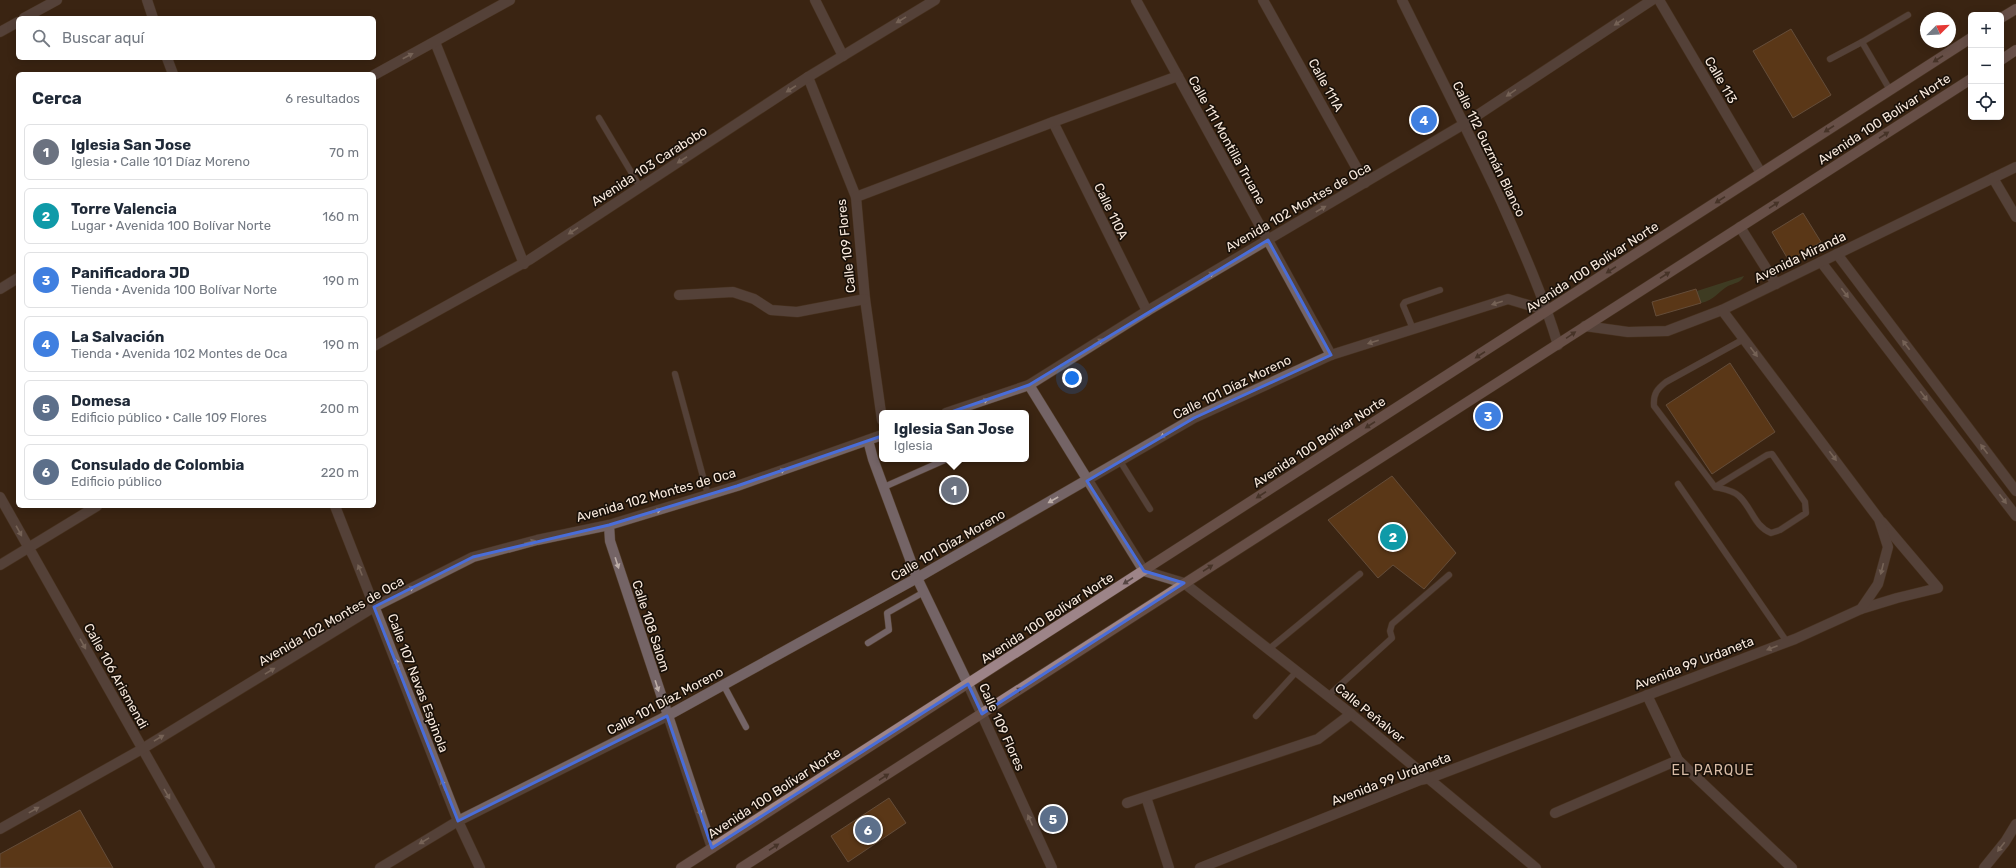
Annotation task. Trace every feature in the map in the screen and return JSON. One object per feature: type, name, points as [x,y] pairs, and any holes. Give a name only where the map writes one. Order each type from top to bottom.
[{"type":"main road","points":[[2004,16],[2016,9]]},
{"type":"main road","name":"Avenida 100 Bolívar Norte","points":[[681,868],[1968,40]]},
{"type":"main road","points":[[2004,58],[2016,50]]},
{"type":"main road","name":"Avenida 100 Bolívar Norte","points":[[741,868],[1968,81]]},
{"type":"street","points":[[28,16],[57,0]]},
{"type":"street","points":[[147,0],[152,16]]},
{"type":"street","points":[[376,74],[510,0]]},
{"type":"street","points":[[816,0],[843,56]]},
{"type":"street","name":"Avenida 103 Carabobo","points":[[376,345],[524,264],[808,77],[935,0]]},
{"type":"street","name":"Calle 111 Montilla Truane","points":[[1136,0],[1331,355]]},
{"type":"street","name":"Calle 111A","points":[[1264,0],[1366,183]]},
{"type":"street","name":"Calle 112 Guzmán Blanco","points":[[1402,0],[1464,124],[1526,257],[1548,311],[1558,345]]},
{"type":"street","name":"Avenida 102 Montes de Oca","points":[[955,410],[1029,385],[1147,311],[1464,124],[1652,0]]},
{"type":"street","name":"Calle 113","points":[[1659,0],[1761,173]]},
{"type":"street","points":[[0,32],[16,23]]},
{"type":"street","points":[[435,42],[524,264]]},
{"type":"street","points":[[169,60],[172,72]]},
{"type":"street","points":[[856,197],[1178,76]]},
{"type":"street","name":"Calle 109 Flores","points":[[808,77],[856,197],[865,299],[881,410]]},
{"type":"street","name":"Calle 110A","points":[[1053,122],[1147,311]]},
{"type":"street","name":"Avenida Miranda","points":[[1585,326],[1628,332],[1667,331],[1722,310],[2016,167]]},
{"type":"street","points":[[1993,178],[2016,217]]},
{"type":"street","points":[[1740,227],[1776,284]]},
{"type":"street","points":[[1837,254],[2016,491]]},
{"type":"street","points":[[1821,262],[2016,516]]},
{"type":"street","points":[[0,289],[16,279]]},
{"type":"street","points":[[679,295],[733,292],[754,299],[771,310],[797,312],[865,299]]},
{"type":"street","name":"Calle 101 Díaz Moreno","points":[[380,868],[458,821],[667,716],[918,578],[1194,418],[1331,355],[1508,299],[1548,311]]},
{"type":"street","points":[[1722,310],[1879,519],[1888,547],[1878,584],[1861,609]]},
{"type":"street","points":[[1029,385],[1144,571],[1184,583]]},
{"type":"street","name":"Avenida 102 Montes de Oca","points":[[0,829],[142,749],[374,607],[473,558],[537,540],[609,525],[708,495],[879,435]]},
{"type":"street","name":"Calle 109 Flores","points":[[868,440],[884,487],[924,592],[982,714],[1052,868]]},
{"type":"street","name":"Calle 106 Arismendi","points":[[0,497],[210,868]]},
{"type":"street","points":[[0,565],[28,546],[94,508]]},
{"type":"street","name":"Calle 107 Navas Espinola","points":[[336,508],[458,821],[480,868]]},
{"type":"street","name":"Avenida 99 Urdaneta","points":[[1200,868],[1420,780],[1430,778],[1787,642],[1861,609],[1938,588],[1879,519]]},
{"type":"street","name":"Calle 108 Salom","points":[[609,525],[610,541],[712,848]]},
{"type":"street","name":"Calle Peñalver","points":[[1184,583],[1351,714],[1430,778],[1536,868]]},
{"type":"street","points":[[1647,695],[1678,760],[1792,868]]},
{"type":"street","points":[[1127,803],[1318,739],[1351,714]]},
{"type":"street","points":[[1555,813],[1678,760]]},
{"type":"street","points":[[1146,797],[1169,868]]},
{"type":"street","points":[[1984,868],[2005,842],[2016,824]]},
{"type":"lane","points":[[1830,59],[1908,15]]},
{"type":"lane","points":[[1862,42],[1890,90]]},
{"type":"lane","points":[[599,118],[640,187]]},
{"type":"lane","points":[[1413,329],[1403,305],[1405,302],[1440,290]]},
{"type":"lane","points":[[1715,487],[1772,454],[1805,502],[1806,512],[1780,530],[1772,533],[1762,529],[1738,495],[1715,487],[1654,406],[1654,397],[1657,389],[1666,382],[1744,339]]},
{"type":"lane","points":[[675,374],[708,495]]},
{"type":"lane","points":[[1120,461],[1150,509]]},
{"type":"lane","points":[[884,487],[940,462]]},
{"type":"lane","points":[[1678,484],[1787,642]]},
{"type":"lane","points":[[1269,649],[1360,574]]},
{"type":"lane","points":[[1328,696],[1392,638],[1390,631],[1392,624],[1449,575]]},
{"type":"lane","points":[[868,643],[889,630],[887,613],[890,610],[924,592]]},
{"type":"lane","points":[[1256,716],[1296,671]]},
{"type":"lane","points":[[723,684],[746,727]]},
{"type":"highlighted area","points":[[1268,240],[1331,355],[1194,418],[1087,481],[1144,571],[1184,583],[982,714],[968,684],[712,848],[667,716],[458,821],[374,607],[473,557],[609,525],[737,486],[1029,385]]},
{"type":"green space","points":[[1744,276],[1713,298],[1701,303],[1697,291]]},
{"type":"building","points":[[1791,29],[1831,95],[1793,118],[1753,51]]},
{"type":"building","points":[[1803,213],[1821,242],[1789,261],[1772,232]]},
{"type":"building","points":[[1696,289],[1701,303],[1656,316],[1652,302]]},
{"type":"building","points":[[1730,363],[1775,432],[1712,474],[1666,405]]},
{"type":"building","points":[[1392,476],[1456,553],[1424,589],[1393,565],[1378,578],[1328,520]]},
{"type":"building","points":[[889,798],[906,823],[848,862],[831,836]]},
{"type":"building","points":[[80,810],[113,868],[0,868],[0,854]]},
{"type":"place","name":"La Salvación","points":[[1424,120]]},
{"type":"place","name":"Panificadora JD","points":[[1488,416]]},
{"type":"place","name":"Iglesia San Jose","points":[[954,490]]},
{"type":"place","name":"Torre Valencia","points":[[1393,537]]},
{"type":"place","name":"Domesa","points":[[1053,819]]},
{"type":"place","name":"Consulado de Colombia","points":[[868,830]]},
{"type":"district","name":"EL PARQUE","points":[[1713,770]]}]
